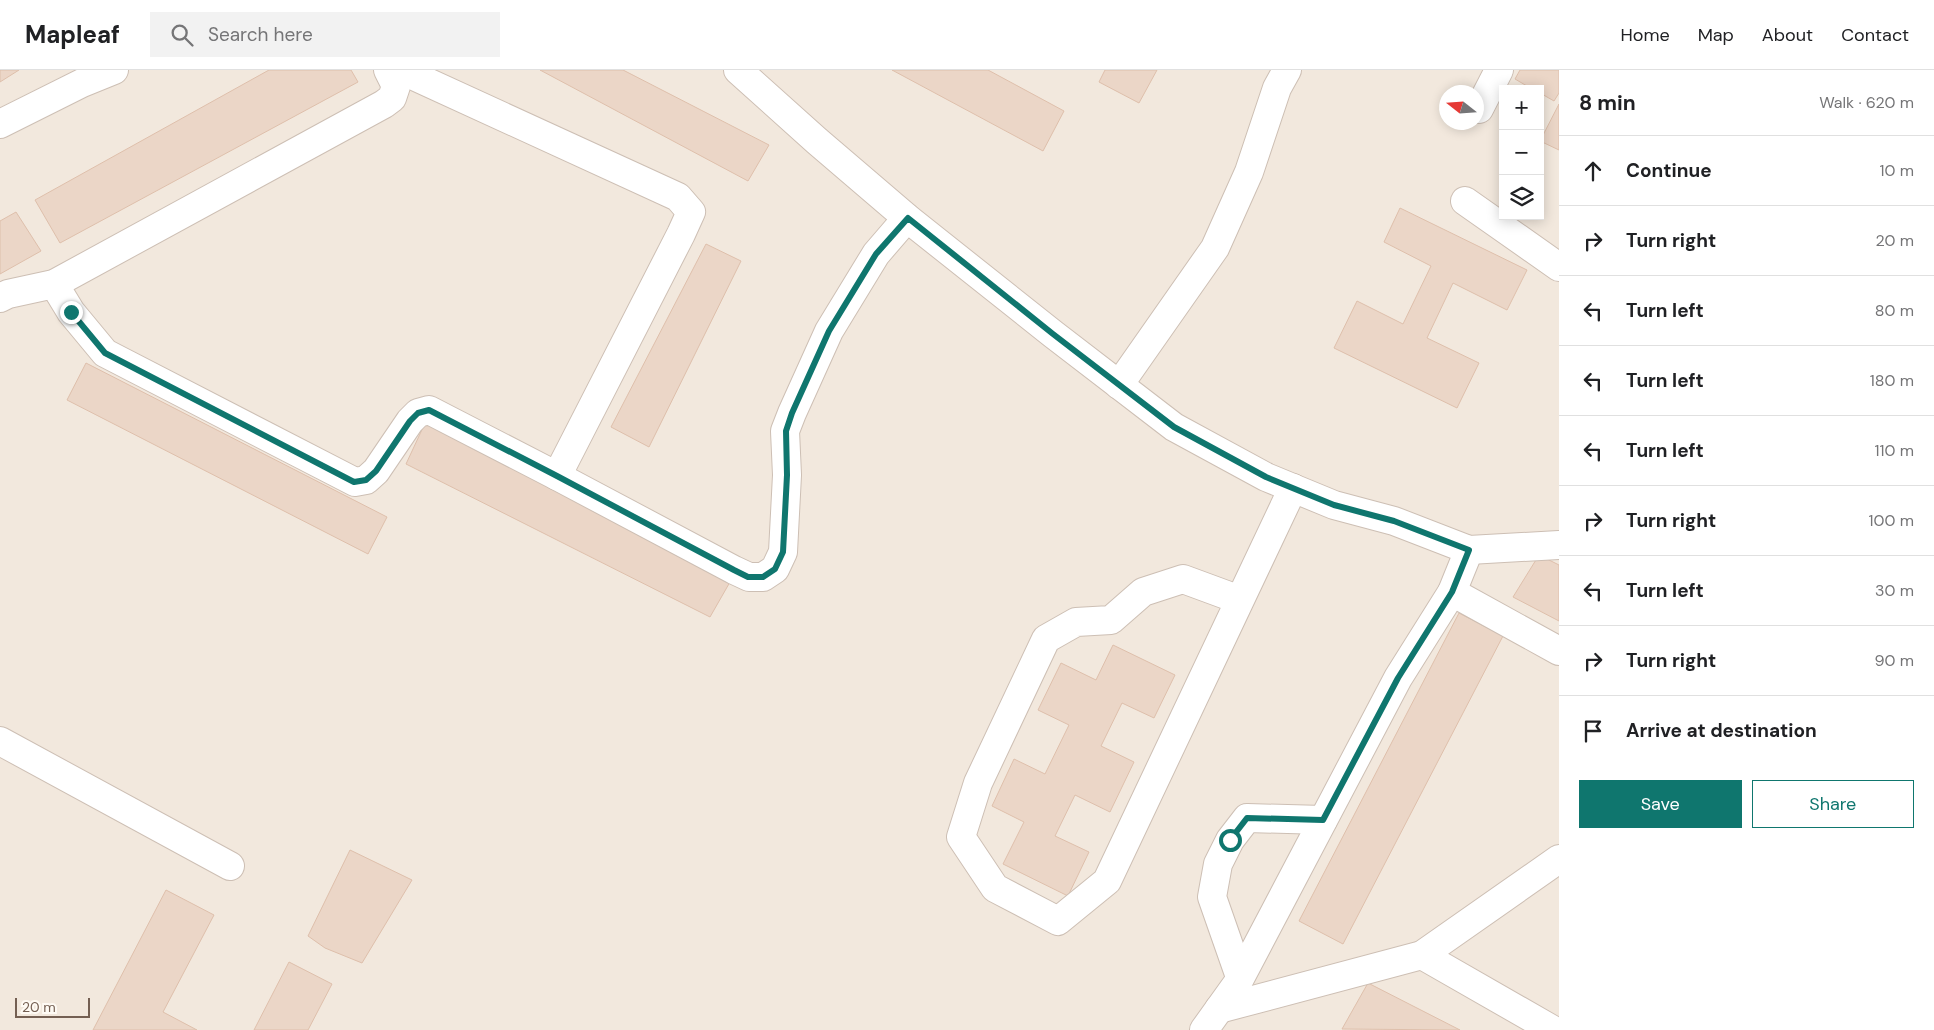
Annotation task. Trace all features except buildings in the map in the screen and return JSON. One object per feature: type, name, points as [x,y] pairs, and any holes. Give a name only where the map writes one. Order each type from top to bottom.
[{"type":"lane","points":[[0,124],[78,76],[114,70]]},
{"type":"lane","points":[[0,298],[8,294],[54,284],[384,104],[392,98],[396,86],[388,70]]},
{"type":"lane","points":[[400,70],[678,196],[691,212],[557,476]]},
{"type":"lane","points":[[738,70],[817,141],[908,218],[1174,427],[1266,477],[1334,505],[1394,521],[1469,550],[1559,545]]},
{"type":"lane","points":[[1119,385],[1215,248],[1249,172],[1277,88],[1287,70]]},
{"type":"lane","points":[[1484,99],[1499,70]]},
{"type":"lane","points":[[1466,201],[1559,267]]},
{"type":"lane","points":[[54,284],[71,312],[105,353],[354,482],[366,480],[376,471],[410,421],[418,413],[429,410],[748,577],[763,577],[775,569],[783,552],[787,475],[786,431],[792,413],[829,331],[876,254],[908,218]]},
{"type":"lane","points":[[1240,600],[1183,578],[1143,592],[1111,620],[1076,622],[1046,639],[978,783],[961,837],[995,888],[1058,921],[1107,882],[1293,488]]},
{"type":"lane","points":[[1211,1020],[1240,977],[1398,678],[1452,592],[1469,550]]},
{"type":"lane","points":[[1452,592],[1559,651]]},
{"type":"lane","points":[[0,741],[230,866]]},
{"type":"lane","points":[[1240,977],[1212,897],[1218,864],[1230,840],[1247,818],[1323,820]]},
{"type":"lane","points":[[1211,1020],[1422,955],[1559,859]]},
{"type":"lane","points":[[1422,955],[1553,1030]]},
{"type":"shaded area","points":[[0,70],[1559,70],[1559,1030],[0,1030]]},
{"type":"route","points":[[71,312],[105,353],[354,482],[366,480],[376,471],[410,421],[418,413],[429,410],[748,577],[763,577],[775,569],[783,552],[787,475],[786,431],[792,413],[829,331],[876,254],[908,218],[1053,334],[1174,427],[1266,477],[1334,505],[1394,521],[1469,550],[1452,592],[1398,678],[1323,820],[1247,818],[1230,840]]}]
